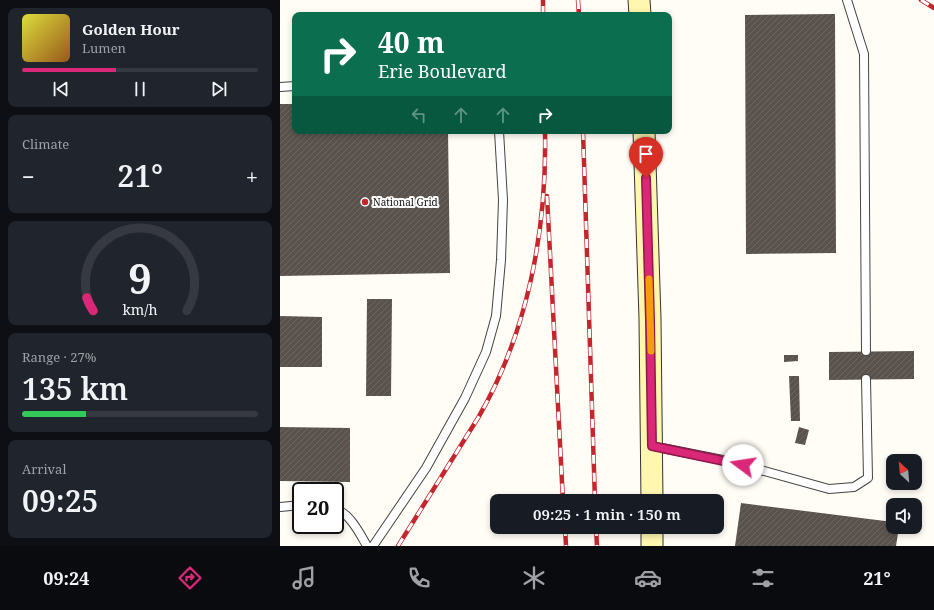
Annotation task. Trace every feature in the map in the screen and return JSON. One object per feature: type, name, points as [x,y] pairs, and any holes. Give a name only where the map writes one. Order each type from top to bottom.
[{"type":"street","points":[[639,0],[640,12]]},
{"type":"street","points":[[644,134],[650,320],[652,494]]},
{"type":"street","points":[[652,534],[652,546]]},
{"type":"lane","points":[[847,0],[864,54],[866,351]]},
{"type":"lane","points":[[280,87],[292,86]]},
{"type":"lane","points":[[373,546],[426,468],[465,398],[486,352],[496,316],[501,260],[503,200],[499,134]]},
{"type":"lane","points":[[652,446],[728,461],[829,489],[854,487],[868,478],[866,379]]},
{"type":"lane","points":[[280,507],[292,506]]},
{"type":"lane","points":[[344,516],[353,524],[367,546]]},
{"type":"building","points":[[835,14],[836,253],[746,254],[745,15]]},
{"type":"building","name":"National Grid","points":[[280,104],[292,104],[292,134],[448,134],[450,273],[280,276]]},
{"type":"building","points":[[367,299],[392,299],[391,396],[366,396]]},
{"type":"building","points":[[280,316],[322,317],[322,367],[280,367]]},
{"type":"building","points":[[914,351],[914,379],[829,380],[829,352]]},
{"type":"building","points":[[784,355],[798,355],[798,361],[784,362]]},
{"type":"building","points":[[789,376],[799,376],[800,421],[791,421]]},
{"type":"building","points":[[280,427],[350,428],[350,482],[280,481]]},
{"type":"building","points":[[799,427],[809,430],[805,445],[795,443]]},
{"type":"building","points":[[741,503],[886,521],[886,534],[898,534],[896,546],[735,546]]},
{"type":"railway","points":[[543,0],[543,12]]},
{"type":"railway","points":[[578,0],[579,12]]},
{"type":"railway","points":[[921,0],[934,8]]},
{"type":"railway","points":[[398,546],[478,418],[510,351],[522,316],[538,243],[545,168],[545,134]]},
{"type":"railway","points":[[583,134],[595,494]]},
{"type":"railway","points":[[547,196],[563,494]]},
{"type":"railway","points":[[565,534],[566,546]]},
{"type":"railway","points":[[596,534],[597,546]]},
{"type":"slow traffic","points":[[649,279],[651,351]]},
{"type":"place","name":"National Grid","points":[[365,202]]},
{"type":"route","points":[[646,178],[652,446],[743,465]]}]
